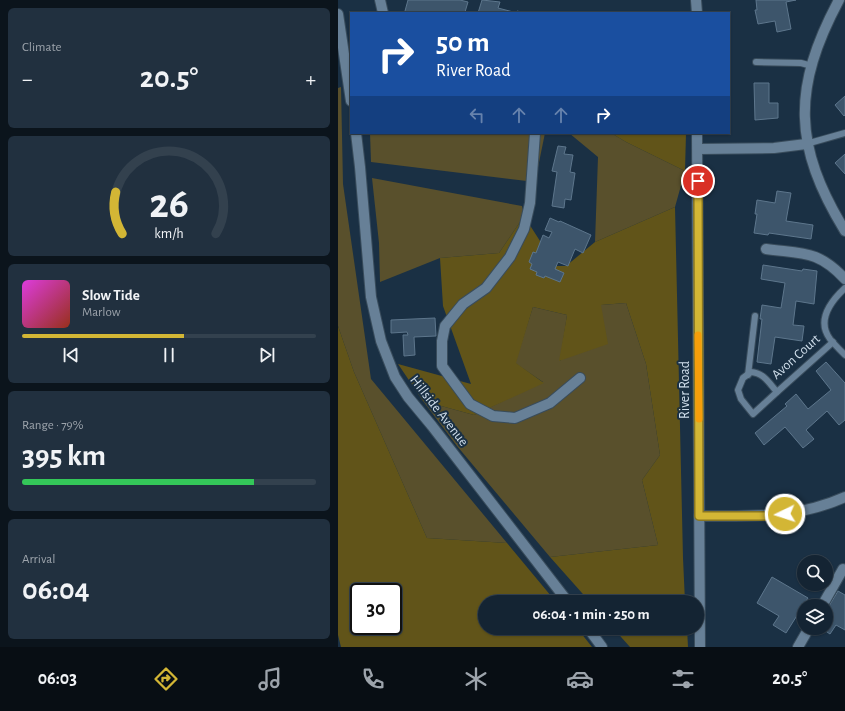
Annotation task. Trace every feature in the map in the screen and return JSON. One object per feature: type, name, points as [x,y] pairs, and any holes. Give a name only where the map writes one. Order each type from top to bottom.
[{"type":"street","points":[[380,0],[383,12]]},
{"type":"street","points":[[696,0],[697,12]]},
{"type":"street","points":[[838,0],[820,42],[812,66],[804,101],[804,128],[806,144],[820,183],[833,211],[845,231]]},
{"type":"street","points":[[338,14],[350,94]]},
{"type":"street","name":"Hillside Avenue","points":[[356,134],[372,297],[381,341],[395,377],[408,397],[437,432],[563,595]]},
{"type":"street","points":[[535,134],[530,203],[524,229],[510,257],[486,288],[463,304],[445,326],[442,341],[442,366],[470,404],[493,416],[515,418],[550,403],[580,378]]},
{"type":"street","name":"River Road","points":[[697,134],[700,647]]},
{"type":"street","points":[[698,149],[774,148],[806,144]]},
{"type":"street","points":[[766,249],[814,256],[832,266],[845,279]]},
{"type":"street","points":[[699,516],[772,516],[798,513],[832,503],[845,497]]},
{"type":"street","points":[[826,599],[843,569]]},
{"type":"street","points":[[593,635],[602,647]]},
{"type":"street","points":[[798,647],[805,635]]},
{"type":"lane","points":[[756,62],[800,63],[812,66]]},
{"type":"lane","points":[[806,144],[845,133]]},
{"type":"lane","name":"Avon Court","points":[[845,288],[829,304],[825,319],[826,332],[845,355]]},
{"type":"lane","points":[[748,375],[755,316]]},
{"type":"lane","name":"Avon Court","points":[[777,392],[762,375],[757,372],[751,372],[740,384],[739,395],[753,414],[833,342]]},
{"type":"shaded area","points":[[341,87],[343,184],[371,379],[507,543],[427,538],[354,372],[338,326],[338,88]]},
{"type":"shaded area","points":[[370,134],[545,134],[535,182],[371,162]]},
{"type":"shaded area","points":[[570,134],[613,134],[685,171],[675,207],[595,242],[598,157]]},
{"type":"shaded area","points":[[613,134],[686,134],[685,171]]},
{"type":"shaded area","points":[[372,178],[522,206],[524,216],[499,253],[440,258],[380,282],[379,243]]},
{"type":"shaded area","points":[[675,207],[685,595],[584,595],[550,557],[658,545],[642,480],[660,455],[646,364],[626,303],[601,305],[608,344],[559,361],[567,315],[533,307],[516,363],[544,383],[474,415],[423,401],[398,364],[471,384],[443,306],[440,258],[499,253],[524,216],[540,241],[544,266],[566,266],[595,242]]},
{"type":"shaded area","points":[[626,303],[646,364],[660,455],[642,480],[658,545],[550,557],[457,446],[423,401],[474,415],[543,382],[515,363],[533,307],[567,315],[560,361],[601,305]]},
{"type":"shaded area","points":[[338,326],[354,372],[427,538],[507,543],[550,595],[478,595],[478,635],[583,635],[592,647],[341,647],[338,635]]},
{"type":"shaded area","points":[[619,635],[687,635],[688,647],[630,647]]},
{"type":"building","points":[[408,0],[460,0],[468,2],[465,12],[405,11]]},
{"type":"building","points":[[482,0],[500,2],[498,8],[513,12],[478,12]]},
{"type":"building","points":[[756,0],[796,0],[786,2],[791,29],[777,32],[775,21],[758,24],[755,10],[757,10]]},
{"type":"building","points":[[754,83],[769,83],[769,103],[778,103],[778,118],[755,120]]},
{"type":"building","points":[[845,96],[845,115],[844,116],[835,105]]},
{"type":"building","points":[[558,146],[566,147],[564,154],[573,155],[570,172],[575,173],[571,200],[565,199],[564,208],[552,206],[557,172],[552,171]]},
{"type":"building","points":[[845,154],[845,174],[835,163]]},
{"type":"building","points":[[777,191],[791,193],[786,221],[813,225],[811,239],[769,233],[768,235],[754,233],[757,214],[755,214],[757,200],[775,203]]},
{"type":"building","points":[[550,218],[591,235],[583,253],[575,249],[568,266],[558,262],[555,269],[564,273],[560,282],[545,276],[544,278],[536,275],[537,272],[530,269],[532,264],[529,262],[533,252],[536,253],[543,235],[549,238],[552,232],[545,230]]},
{"type":"building","points":[[763,265],[802,271],[803,269],[817,271],[814,304],[796,301],[793,325],[804,326],[802,341],[775,337],[771,364],[757,362],[762,319],[760,319],[762,305],[781,308],[785,283],[761,279]]},
{"type":"building","points":[[435,318],[436,336],[414,337],[415,355],[404,356],[403,335],[408,335],[407,332],[391,333],[391,320]]},
{"type":"building","points":[[826,362],[845,383],[845,420],[839,425],[827,411],[806,430],[814,439],[803,448],[785,427],[764,445],[755,433],[787,406],[785,404],[796,394],[808,409],[831,390],[816,371]]},
{"type":"building","points":[[772,577],[808,598],[797,599],[797,616],[786,633],[773,625],[779,616],[757,603]]},
{"type":"building","points":[[838,591],[845,595],[845,630],[836,625],[833,630],[833,599]]},
{"type":"slow traffic","points":[[698,335],[699,419]]},
{"type":"route","points":[[698,181],[699,516],[772,516],[785,514]]}]
